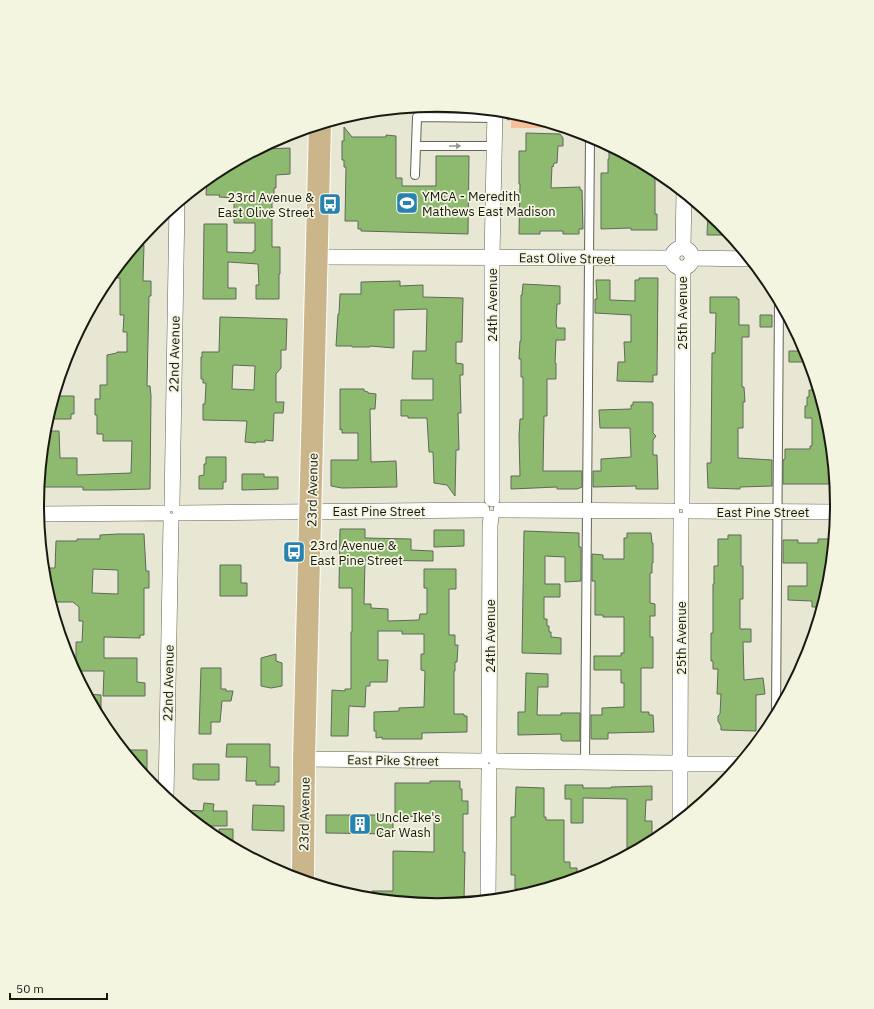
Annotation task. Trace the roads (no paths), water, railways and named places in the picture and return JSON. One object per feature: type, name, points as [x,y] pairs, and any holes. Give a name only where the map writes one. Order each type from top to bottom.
[{"type":"main road","name":"23rd Avenue","points":[[303,874],[304,759],[320,129]]},
{"type":"street","name":"24th Avenue","points":[[488,894],[490,533],[492,509],[492,257],[495,116]]},
{"type":"street","name":"25th Avenue","points":[[680,813],[684,199]]},
{"type":"street","name":"22nd Avenue","points":[[166,789],[177,210]]},
{"type":"street","name":"East Olive Street","points":[[317,257],[744,259]]},
{"type":"street","name":"East Pine Street","points":[[44,514],[492,509],[830,512]]},
{"type":"street","name":"East Pike Street","points":[[304,759],[732,764]]},
{"type":"lane","points":[[415,174],[418,117],[483,114]]},
{"type":"lane","points":[[585,762],[590,142]]},
{"type":"lane","points":[[416,146],[494,146]]},
{"type":"lane","points":[[776,703],[779,312]]},
{"type":"place","name":"YMCA - Meredith Mathews East Madison","points":[[407,203]]},
{"type":"place","name":"23rd Avenue & East Olive Street","points":[[330,204]]},
{"type":"place","name":"23rd Avenue & East Pine Street","points":[[294,552]]},
{"type":"place","name":"Uncle Ike's Car Wash","points":[[360,824]]}]
